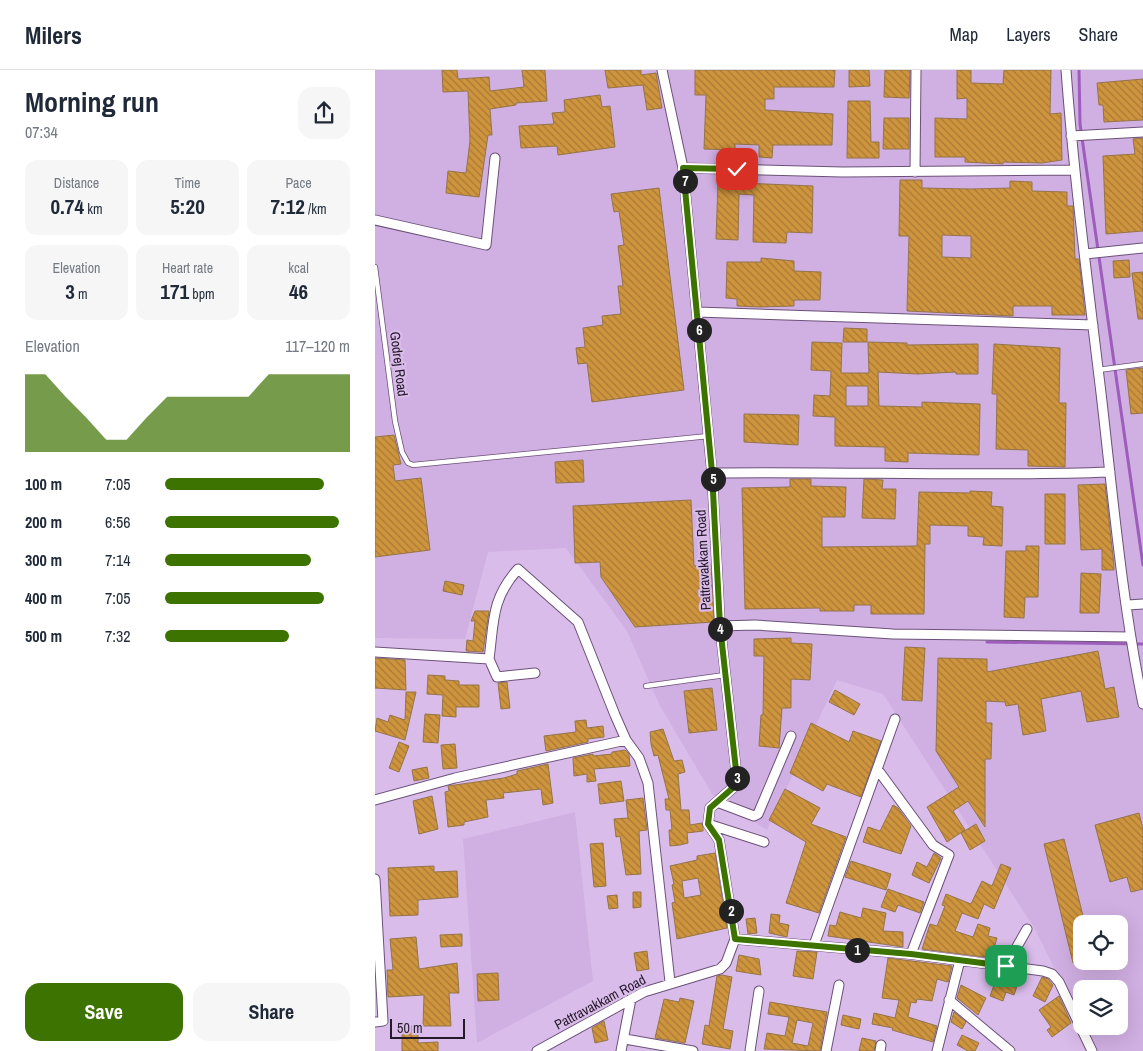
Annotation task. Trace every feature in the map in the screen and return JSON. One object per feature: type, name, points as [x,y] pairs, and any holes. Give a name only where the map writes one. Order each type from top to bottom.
[{"type":"street","name":"Pattravakkam Road","points":[[537,1051],[631,998],[670,982],[720,969],[726,963],[735,939],[719,840],[708,824],[710,808],[735,786],[737,779],[720,626],[712,472],[683,168],[662,70]]},
{"type":"street","points":[[915,172],[916,70]]},
{"type":"street","points":[[1066,70],[1074,170],[1093,325],[1103,369],[1110,472],[1128,605],[1130,637],[1143,704]]},
{"type":"street","points":[[1071,136],[1143,132]]},
{"type":"street","points":[[375,220],[486,245],[495,158]]},
{"type":"street","points":[[683,168],[915,172],[1074,170]]},
{"type":"street","points":[[1085,254],[1143,248]]},
{"type":"street","points":[[697,312],[1093,325]]},
{"type":"street","points":[[712,472],[835,471],[1034,475],[1110,472]]},
{"type":"street","points":[[535,672],[497,676],[489,659],[496,602],[505,584],[517,569],[578,622],[626,740],[639,758],[648,783],[670,982]]},
{"type":"street","points":[[1128,605],[1143,604]]},
{"type":"street","points":[[720,626],[755,625],[893,634],[1130,637]]},
{"type":"street","points":[[375,652],[489,659]]},
{"type":"street","points":[[814,945],[895,719]]},
{"type":"street","points":[[717,802],[754,816],[758,814],[791,736]]},
{"type":"street","points":[[375,800],[455,778],[626,740]]},
{"type":"street","points":[[877,770],[933,845],[949,855],[911,954]]},
{"type":"street","points":[[708,824],[764,842]]},
{"type":"street","points":[[375,879],[383,1021],[375,1022]]},
{"type":"street","points":[[1006,966],[1027,929]]},
{"type":"street","points":[[735,939],[911,954],[1052,974],[1059,982],[1092,1051]]},
{"type":"street","points":[[937,1051],[960,960]]},
{"type":"street","points":[[826,1051],[839,985]]},
{"type":"street","points":[[750,1051],[759,991]]},
{"type":"street","points":[[621,1051],[625,1039],[631,998]]},
{"type":"street","points":[[949,1000],[1010,1051]]},
{"type":"street","points":[[625,1039],[690,1051]]},
{"type":"lane","name":"Godrej Road","points":[[375,266],[395,421],[401,452],[408,462],[413,464],[709,436]]},
{"type":"lane","points":[[1103,369],[1143,364]]},
{"type":"lane","points":[[646,686],[725,675]]},
{"type":"shaded area","points":[[375,70],[1143,70],[1143,1051],[1096,1051],[1088,1035],[1128,1035],[1128,980],[1073,980],[1073,1006],[1035,929],[883,694],[837,680],[767,830],[712,794],[659,704],[627,631],[566,548],[488,552],[465,639],[375,638]]},
{"type":"shaded area","points":[[575,812],[593,981],[477,1043],[463,839]]},
{"type":"building","points":[[442,70],[457,70],[458,79],[489,77],[490,91],[524,87],[522,70],[545,70],[547,101],[516,103],[516,105],[490,109],[492,135],[488,135],[479,197],[446,193],[448,171],[466,173],[470,141],[468,91],[443,92]]},
{"type":"building","points":[[605,70],[641,70],[641,75],[656,73],[662,108],[647,110],[643,85],[608,88]]},
{"type":"building","points":[[695,70],[835,70],[834,87],[774,87],[774,99],[765,99],[765,110],[833,114],[832,145],[773,145],[772,158],[759,157],[759,145],[735,144],[735,150],[704,149],[706,95],[695,95]]},
{"type":"building","points":[[849,70],[869,70],[870,86],[849,87]]},
{"type":"building","points":[[885,70],[910,70],[909,98],[884,97]]},
{"type":"building","points":[[957,70],[971,70],[971,83],[1003,84],[1004,70],[1051,70],[1050,114],[1061,113],[1062,160],[1042,163],[1003,162],[1003,164],[965,162],[965,157],[935,157],[935,118],[967,119],[967,98],[957,99]]},
{"type":"building","points":[[1143,79],[1143,120],[1104,122],[1103,105],[1099,105],[1097,83]]},
{"type":"building","points":[[600,95],[602,107],[610,106],[615,147],[558,155],[557,146],[521,148],[519,126],[554,124],[552,113],[565,112],[564,100]]},
{"type":"building","points":[[848,101],[870,101],[871,142],[879,142],[879,158],[847,158]]},
{"type":"building","points":[[884,118],[909,118],[909,149],[883,149]]},
{"type":"building","points":[[1143,138],[1143,231],[1106,234],[1103,156],[1135,154],[1133,139]]},
{"type":"building","points":[[900,180],[922,180],[922,188],[972,189],[1010,188],[1010,181],[1032,182],[1032,191],[1067,192],[1067,206],[1073,206],[1075,259],[1079,259],[1085,315],[1052,315],[1052,306],[1013,306],[1013,316],[907,311],[909,236],[899,236]],"holes":[[[942,235],[971,236],[971,258],[942,257]]]},
{"type":"building","points":[[718,182],[813,186],[812,233],[787,232],[786,243],[753,242],[754,195],[739,194],[738,240],[716,239]]},
{"type":"building","points":[[659,188],[684,390],[592,402],[587,363],[578,364],[576,348],[585,347],[583,328],[603,325],[602,316],[621,314],[618,286],[623,286],[618,246],[624,245],[619,211],[614,212],[611,194]]},
{"type":"building","points":[[761,258],[794,261],[794,271],[821,272],[820,300],[794,300],[794,306],[760,307],[737,306],[737,299],[726,298],[727,262],[761,262]]},
{"type":"building","points":[[1129,260],[1130,277],[1114,278],[1113,261]]},
{"type":"building","points":[[1143,272],[1143,319],[1138,319],[1132,273]]},
{"type":"building","points":[[844,328],[867,329],[867,342],[843,342]]},
{"type":"building","points":[[812,342],[842,343],[841,373],[869,373],[868,342],[907,343],[907,345],[978,344],[978,374],[956,374],[956,372],[918,374],[878,372],[879,406],[922,407],[922,402],[980,404],[979,455],[908,453],[908,462],[885,461],[885,447],[835,446],[835,417],[813,416],[814,395],[830,396],[831,371],[811,370]],"holes":[[[846,386],[868,386],[868,406],[846,406]]]},
{"type":"building","points":[[994,344],[1060,348],[1059,403],[1066,403],[1065,467],[1028,466],[1028,450],[996,449],[997,394],[992,394]]},
{"type":"building","points":[[1143,368],[1143,413],[1131,414],[1126,370]]},
{"type":"building","points":[[744,414],[799,415],[798,445],[744,442]]},
{"type":"building","points":[[394,435],[401,464],[393,465],[395,481],[421,478],[430,550],[375,557],[375,437]]},
{"type":"building","points":[[583,460],[584,482],[556,483],[555,462]]},
{"type":"building","points":[[790,479],[811,479],[811,486],[846,487],[845,517],[822,517],[822,547],[917,546],[919,492],[970,493],[970,491],[992,492],[991,506],[1003,507],[1002,546],[983,545],[984,537],[968,536],[968,526],[930,525],[930,544],[925,544],[924,614],[871,614],[871,605],[854,605],[854,611],[820,611],[820,608],[745,609],[742,488],[790,487]]},
{"type":"building","points":[[864,479],[883,480],[882,489],[896,489],[895,519],[862,518]]},
{"type":"building","points":[[1105,484],[1114,570],[1102,570],[1102,549],[1081,550],[1078,485]]},
{"type":"building","points":[[1045,494],[1065,494],[1065,544],[1045,544]]},
{"type":"building","points":[[691,500],[694,566],[711,565],[714,622],[635,627],[601,577],[600,562],[575,563],[573,506]]},
{"type":"building","points":[[1026,546],[1039,546],[1038,597],[1025,597],[1024,618],[1004,617],[1006,551],[1026,551]]},
{"type":"building","points":[[1081,573],[1101,574],[1099,613],[1080,613]]},
{"type":"building","points":[[445,581],[464,585],[462,595],[443,591]]},
{"type":"building","points":[[475,611],[489,611],[483,652],[466,651],[467,640],[473,641],[475,621],[471,621]]},
{"type":"building","points":[[791,638],[791,643],[812,644],[810,680],[791,679],[791,708],[782,708],[779,748],[759,746],[761,715],[763,715],[764,656],[754,656],[754,639]]},
{"type":"building","points":[[905,647],[925,648],[922,701],[902,700]]},
{"type":"building","points":[[1098,651],[1105,689],[1114,687],[1119,717],[1087,722],[1081,691],[1041,699],[1046,731],[1023,735],[1018,704],[1006,706],[1005,702],[986,701],[986,723],[992,723],[991,759],[985,759],[985,827],[968,801],[953,811],[965,830],[947,842],[927,807],[959,787],[936,751],[938,658],[987,659],[987,672]]},
{"type":"building","points":[[375,658],[405,660],[406,690],[375,688]]},
{"type":"building","points":[[428,675],[445,676],[445,680],[459,681],[459,685],[479,685],[479,707],[456,707],[456,717],[442,716],[443,695],[427,694]]},
{"type":"building","points":[[507,682],[510,708],[501,709],[498,683]]},
{"type":"building","points":[[712,688],[717,730],[689,733],[684,691]]},
{"type":"building","points":[[835,690],[860,704],[854,715],[829,702]]},
{"type":"building","points":[[406,692],[416,692],[405,740],[375,731],[377,718],[388,722],[390,715],[405,720]]},
{"type":"building","points":[[425,714],[440,715],[438,743],[423,742]]},
{"type":"building","points":[[586,720],[587,728],[603,726],[604,737],[588,739],[588,742],[546,751],[544,736],[576,732],[575,721]]},
{"type":"building","points":[[811,723],[849,742],[853,731],[881,741],[861,797],[827,784],[823,791],[790,773]]},
{"type":"building","points":[[663,729],[674,761],[682,760],[685,772],[678,774],[681,810],[689,810],[690,825],[702,823],[703,828],[703,831],[687,833],[688,843],[680,845],[670,846],[669,830],[672,830],[670,810],[666,810],[665,799],[669,799],[658,755],[654,756],[651,744],[650,732]]},
{"type":"building","points":[[399,742],[409,746],[399,772],[389,768]]},
{"type":"building","points":[[455,744],[457,768],[443,769],[441,745]]},
{"type":"building","points":[[625,750],[629,754],[630,766],[594,769],[596,781],[587,782],[587,774],[574,776],[573,758],[593,754],[593,756],[612,754],[612,752]]},
{"type":"building","points":[[548,764],[553,803],[543,805],[541,789],[503,793],[504,798],[486,800],[488,817],[464,822],[464,825],[448,827],[445,792],[449,791],[448,786],[504,778],[517,774],[517,771]]},
{"type":"building","points":[[427,767],[429,778],[414,781],[412,770]]},
{"type":"building","points":[[621,781],[624,801],[600,804],[598,784]]},
{"type":"building","points":[[785,789],[820,808],[811,824],[846,837],[819,913],[786,903],[806,842],[769,820]]},
{"type":"building","points":[[432,796],[438,829],[419,834],[413,801]]},
{"type":"building","points":[[643,798],[647,830],[639,831],[641,874],[626,875],[620,836],[616,837],[614,819],[628,818],[626,800]]},
{"type":"building","points":[[893,805],[898,808],[911,826],[901,854],[863,842],[868,827],[880,831]]},
{"type":"building","points":[[1139,813],[1143,829],[1143,889],[1131,892],[1127,877],[1110,882],[1095,825]]},
{"type":"building","points":[[976,824],[985,841],[970,850],[961,833]]},
{"type":"building","points":[[1064,839],[1083,915],[1073,915],[1073,963],[1044,844]]},
{"type":"building","points":[[603,843],[606,886],[594,887],[590,844]]},
{"type":"building","points":[[715,853],[727,928],[677,939],[672,903],[675,902],[672,885],[674,884],[670,866],[697,860],[697,856]],"holes":[[[698,878],[701,895],[684,898],[682,881]]]},
{"type":"building","points":[[934,853],[941,858],[929,883],[912,875],[917,862],[927,867]]},
{"type":"building","points":[[851,861],[891,874],[886,890],[845,877]]},
{"type":"building","points":[[1001,864],[1011,868],[994,909],[984,904],[978,919],[962,913],[955,931],[973,937],[978,924],[990,928],[988,936],[997,938],[991,958],[922,949],[930,924],[937,926],[945,906],[942,905],[946,894],[971,904],[982,881],[992,886]]},
{"type":"building","points":[[434,866],[434,872],[457,871],[458,897],[418,900],[418,915],[390,916],[388,868]]},
{"type":"building","points":[[888,889],[924,902],[920,913],[898,905],[895,912],[881,907]]},
{"type":"building","points":[[633,892],[641,892],[641,907],[633,908]]},
{"type":"building","points":[[617,895],[618,908],[609,909],[607,896]]},
{"type":"building","points":[[863,908],[886,913],[883,931],[903,932],[903,947],[828,936],[830,925],[836,926],[840,912],[861,918]]},
{"type":"building","points":[[771,914],[780,915],[779,923],[789,925],[787,937],[769,933]]},
{"type":"building","points":[[755,918],[757,933],[748,934],[746,919]]},
{"type":"building","points":[[462,934],[462,946],[441,947],[440,935]]},
{"type":"building","points":[[416,937],[419,969],[457,963],[459,993],[449,993],[451,1026],[423,1026],[424,995],[388,997],[387,970],[393,970],[390,939]]},
{"type":"building","points":[[647,951],[649,969],[637,971],[634,953]]},
{"type":"building","points":[[797,951],[817,952],[813,979],[793,976]]},
{"type":"building","points":[[739,955],[759,959],[761,975],[736,971]]},
{"type":"building","points":[[888,958],[952,966],[948,982],[937,979],[932,1001],[917,999],[916,1003],[911,1002],[908,1017],[937,1026],[933,1042],[892,1030],[893,1028],[872,1024],[874,1013],[895,1018],[899,1000],[882,998]]},
{"type":"building","points":[[999,972],[1021,974],[1014,995],[1006,992],[1003,1001],[990,996]]},
{"type":"building","points":[[498,973],[499,1000],[478,1001],[477,974]]},
{"type":"building","points":[[717,976],[732,977],[723,1029],[733,1031],[730,1049],[702,1044],[705,1025],[709,1026]]},
{"type":"building","points":[[1042,977],[1048,979],[1053,985],[1045,1002],[1033,996]]},
{"type":"building","points":[[961,985],[986,998],[978,1015],[957,998]]},
{"type":"building","points":[[1059,996],[1071,1023],[1052,1037],[1047,1030],[1051,1027],[1039,1010]]},
{"type":"building","points":[[680,998],[694,1001],[685,1043],[655,1038],[664,999],[679,1002]]},
{"type":"building","points":[[770,1002],[827,1012],[820,1051],[764,1049],[767,1033],[785,1036],[789,1017],[768,1014]],"holes":[[[797,1020],[813,1023],[808,1046],[792,1043]]]},
{"type":"building","points":[[954,1012],[966,1022],[962,1029],[951,1022]]},
{"type":"building","points":[[843,1015],[861,1019],[859,1029],[841,1025]]},
{"type":"building","points":[[604,1021],[608,1040],[595,1043],[592,1028]]},
{"type":"building","points":[[402,1026],[418,1026],[418,1043],[438,1042],[438,1051],[402,1051]]},
{"type":"building","points":[[962,1035],[979,1043],[975,1051],[968,1051],[957,1045]]},
{"type":"building","points":[[862,1038],[876,1041],[874,1051],[859,1051]]},
{"type":"waterway","points":[[1079,70],[1080,124],[1143,565]]},
{"type":"waterway","points":[[987,642],[1143,644]]},
{"type":"route","points":[[737,169],[683,168],[712,472],[720,626],[737,779],[735,786],[710,808],[707,816],[708,824],[719,840],[735,939],[911,954],[1006,966]]}]
